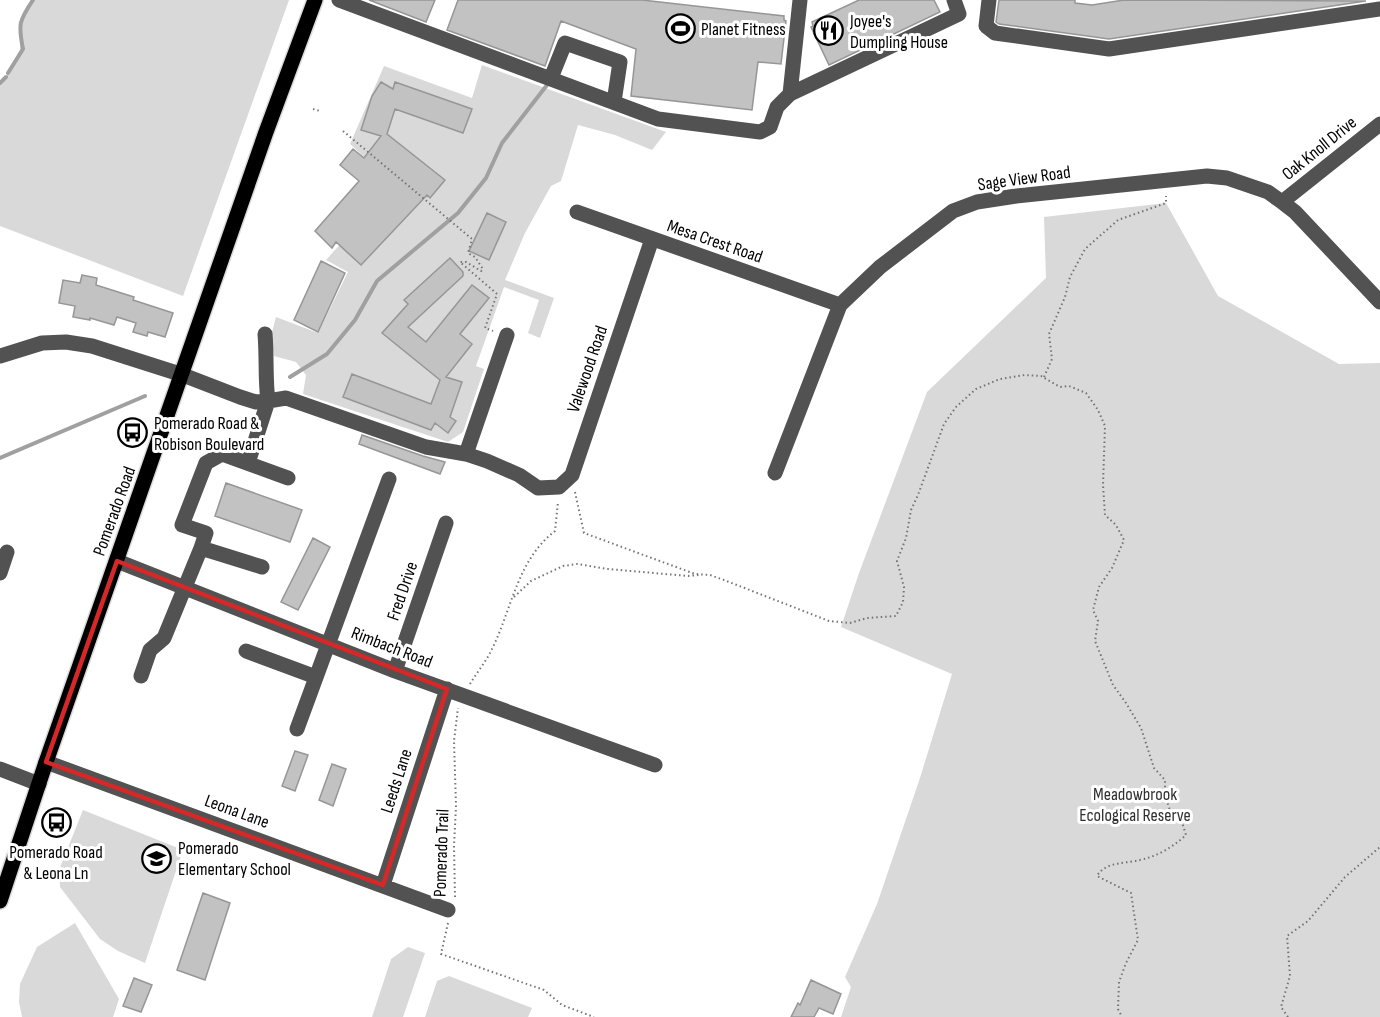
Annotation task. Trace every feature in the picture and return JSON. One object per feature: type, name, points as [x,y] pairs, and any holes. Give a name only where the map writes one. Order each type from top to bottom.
[{"type":"main road","name":"Pomerado Road","points":[[0,901],[46,762],[266,132],[315,0]]},
{"type":"street","points":[[339,0],[373,6],[658,119],[760,132],[770,127],[777,107],[790,94],[959,14],[954,0]]},
{"type":"street","points":[[790,94],[800,0]]},
{"type":"street","points":[[989,0],[986,26],[995,33],[1109,49],[1380,9]]},
{"type":"street","points":[[551,78],[565,44],[620,62],[614,102]]},
{"type":"street","name":"Oak Knoll Drive","points":[[1282,202],[1380,124]]},
{"type":"street","name":"Sage View Road","points":[[774,473],[840,305],[880,267],[953,211],[977,202],[1207,176],[1227,178],[1268,192],[1295,212],[1380,302]]},
{"type":"street","name":"Mesa Crest Road","points":[[577,212],[840,305]]},
{"type":"street","name":"Valewood Road","points":[[559,487],[572,475],[652,239]]},
{"type":"street","points":[[248,463],[268,401],[265,334]]},
{"type":"street","points":[[466,454],[507,335]]},
{"type":"street","points":[[0,356],[42,343],[66,342],[92,346],[183,375],[256,402],[286,398],[426,447],[466,454],[519,475],[538,488],[559,487]]},
{"type":"street","points":[[141,676],[150,650],[164,638],[206,534],[182,525],[206,463],[222,454],[288,478]]},
{"type":"street","points":[[297,729],[389,479]]},
{"type":"street","name":"Fred Drive","points":[[395,671],[446,523]]},
{"type":"street","points":[[201,548],[262,567]]},
{"type":"street","points":[[0,573],[7,552]]},
{"type":"street","name":"Rimbach Road","points":[[117,561],[395,671],[655,765]]},
{"type":"street","points":[[246,651],[316,677]]},
{"type":"street","name":"Leeds Lane","points":[[383,885],[447,689]]},
{"type":"street","name":"Leona Lane","points":[[46,762],[383,885],[450,912]]},
{"type":"street","points":[[0,769],[39,784]]},
{"type":"path","points":[[313,109],[320,111]]},
{"type":"path","points":[[343,130],[472,239],[468,253],[476,257],[483,269],[481,271],[466,262],[460,262],[497,294],[485,328],[507,335]]},
{"type":"path","points":[[1044,378],[1052,359],[1049,334],[1065,297],[1070,276],[1085,249],[1118,220],[1166,202],[1165,181]]},
{"type":"path","points":[[572,475],[584,533],[829,621],[850,623],[867,618],[896,616],[903,602],[904,586],[897,561],[906,538],[911,510],[944,424],[956,407],[976,389],[1000,380],[1025,375],[1044,378],[1060,387],[1070,386],[1086,393],[1098,410],[1105,426],[1103,485],[1105,515],[1116,525],[1124,540],[1112,568],[1099,587],[1094,610],[1098,621],[1095,641],[1113,685],[1141,728],[1154,768],[1165,780],[1165,794],[1169,808],[1181,819],[1186,835],[1166,850],[1138,861],[1117,863],[1100,870],[1097,876],[1131,893],[1138,940],[1119,982],[1118,1009],[1122,1017]]},
{"type":"path","name":"Pomerado Trail","points":[[559,487],[555,531],[543,540],[520,574],[490,653],[459,702],[454,741],[456,806],[453,846],[454,897],[441,954],[544,990],[562,1005],[594,1017]]},
{"type":"path","name":"Pomerado Trail","points":[[512,599],[531,581],[563,566],[577,564],[688,576],[706,575]]},
{"type":"path","points":[[1288,1017],[1281,1007],[1290,976],[1287,936],[1308,921],[1345,877],[1380,847]]},
{"type":"highlighted area","points":[[117,561],[447,689],[383,885],[46,762]]},
{"type":"green space","points":[[33,0],[289,0],[183,296],[0,226],[0,82],[6,77],[20,50],[20,20]]},
{"type":"green space","points":[[482,65],[666,132],[652,150],[615,135],[578,125],[561,181],[551,186],[525,233],[505,280],[554,298],[540,338],[528,333],[539,300],[504,287],[476,366],[484,369],[463,432],[448,442],[303,394],[306,375],[296,362],[274,356],[271,336],[276,317],[318,333],[348,272],[326,260],[394,185],[350,144],[384,66],[472,98]]},
{"type":"green space","name":"Meadowbrook Ecological Reserve","points":[[1166,203],[1218,296],[1339,364],[1380,363],[1380,1017],[841,1017],[851,987],[845,977],[877,904],[920,778],[952,674],[841,627],[927,392],[1046,278],[1044,217]]},
{"type":"green space","points":[[83,810],[183,850],[145,963],[118,951],[100,939],[60,887],[59,870]]},
{"type":"green space","points":[[75,923],[119,999],[113,1017],[22,1017],[19,1002],[20,984],[37,947]]},
{"type":"green space","points":[[408,947],[425,953],[403,1017],[372,1017],[391,959]]},
{"type":"green space","points":[[449,976],[532,1008],[528,1017],[425,1017],[437,981]]},
{"type":"building","points":[[369,0],[435,0],[426,22]]},
{"type":"building","points":[[458,0],[642,0],[784,16],[786,21],[781,64],[758,62],[752,110],[631,96],[636,49],[561,21],[545,66],[447,30]]},
{"type":"building","points":[[859,0],[934,0],[940,12],[829,65],[811,27],[812,22]]},
{"type":"building","points":[[999,0],[1075,0],[1075,3],[1092,5],[1124,0],[1366,1],[1109,39],[999,24],[996,22]]},
{"type":"building","points":[[381,82],[393,89],[395,82],[472,109],[463,133],[395,109],[387,134],[445,180],[430,198],[427,195],[361,265],[336,242],[332,248],[315,231],[359,181],[340,165],[353,149],[364,158],[381,136],[361,130],[372,96]]},
{"type":"building","points":[[487,213],[506,222],[489,260],[469,251]]},
{"type":"building","points":[[450,258],[463,272],[463,276],[408,327],[426,342],[472,285],[489,298],[460,334],[472,344],[446,377],[462,382],[450,417],[456,421],[448,433],[435,423],[431,430],[343,397],[352,374],[431,404],[440,380],[382,333],[408,304],[404,300]]},
{"type":"building","points":[[321,261],[345,273],[318,332],[294,320]]},
{"type":"building","points":[[82,275],[97,278],[96,285],[173,313],[165,337],[148,332],[147,336],[133,332],[136,323],[117,317],[114,325],[90,318],[90,320],[73,317],[75,306],[59,303],[63,280],[80,283]]},
{"type":"building","points":[[362,435],[445,462],[440,474],[359,444]]},
{"type":"building","points":[[226,483],[302,510],[290,542],[215,516]]},
{"type":"building","points":[[313,538],[330,547],[298,610],[281,602]]},
{"type":"building","points":[[295,751],[308,755],[295,791],[282,786]]},
{"type":"building","points":[[332,764],[346,769],[333,806],[319,800]]},
{"type":"building","points":[[203,893],[230,903],[205,980],[177,970]]},
{"type":"building","points":[[134,978],[152,985],[141,1012],[123,1006]]},
{"type":"building","points":[[811,980],[841,994],[833,1014],[819,1008],[814,1017],[791,1017],[798,1003],[800,1005]]},
{"type":"waterway","points":[[8,73],[23,49],[20,34],[21,23],[33,0]]},
{"type":"waterway","points":[[0,83],[6,77]]},
{"type":"waterway","points":[[290,377],[327,354],[355,320],[377,281],[458,213],[486,178],[502,143],[547,85]]},
{"type":"waterway","points":[[0,458],[145,396]]},
{"type":"place","name":"Planet Fitness","points":[[680,29]]},
{"type":"place","name":"Joyee's Dumpling House","points":[[829,31]]},
{"type":"place","name":"Pomerado Road & Robison Boulevard","points":[[133,433]]},
{"type":"place","name":"Pomerado Road & Leona Ln","points":[[56,823]]},
{"type":"place","name":"Pomerado Elementary School","points":[[157,858]]}]
